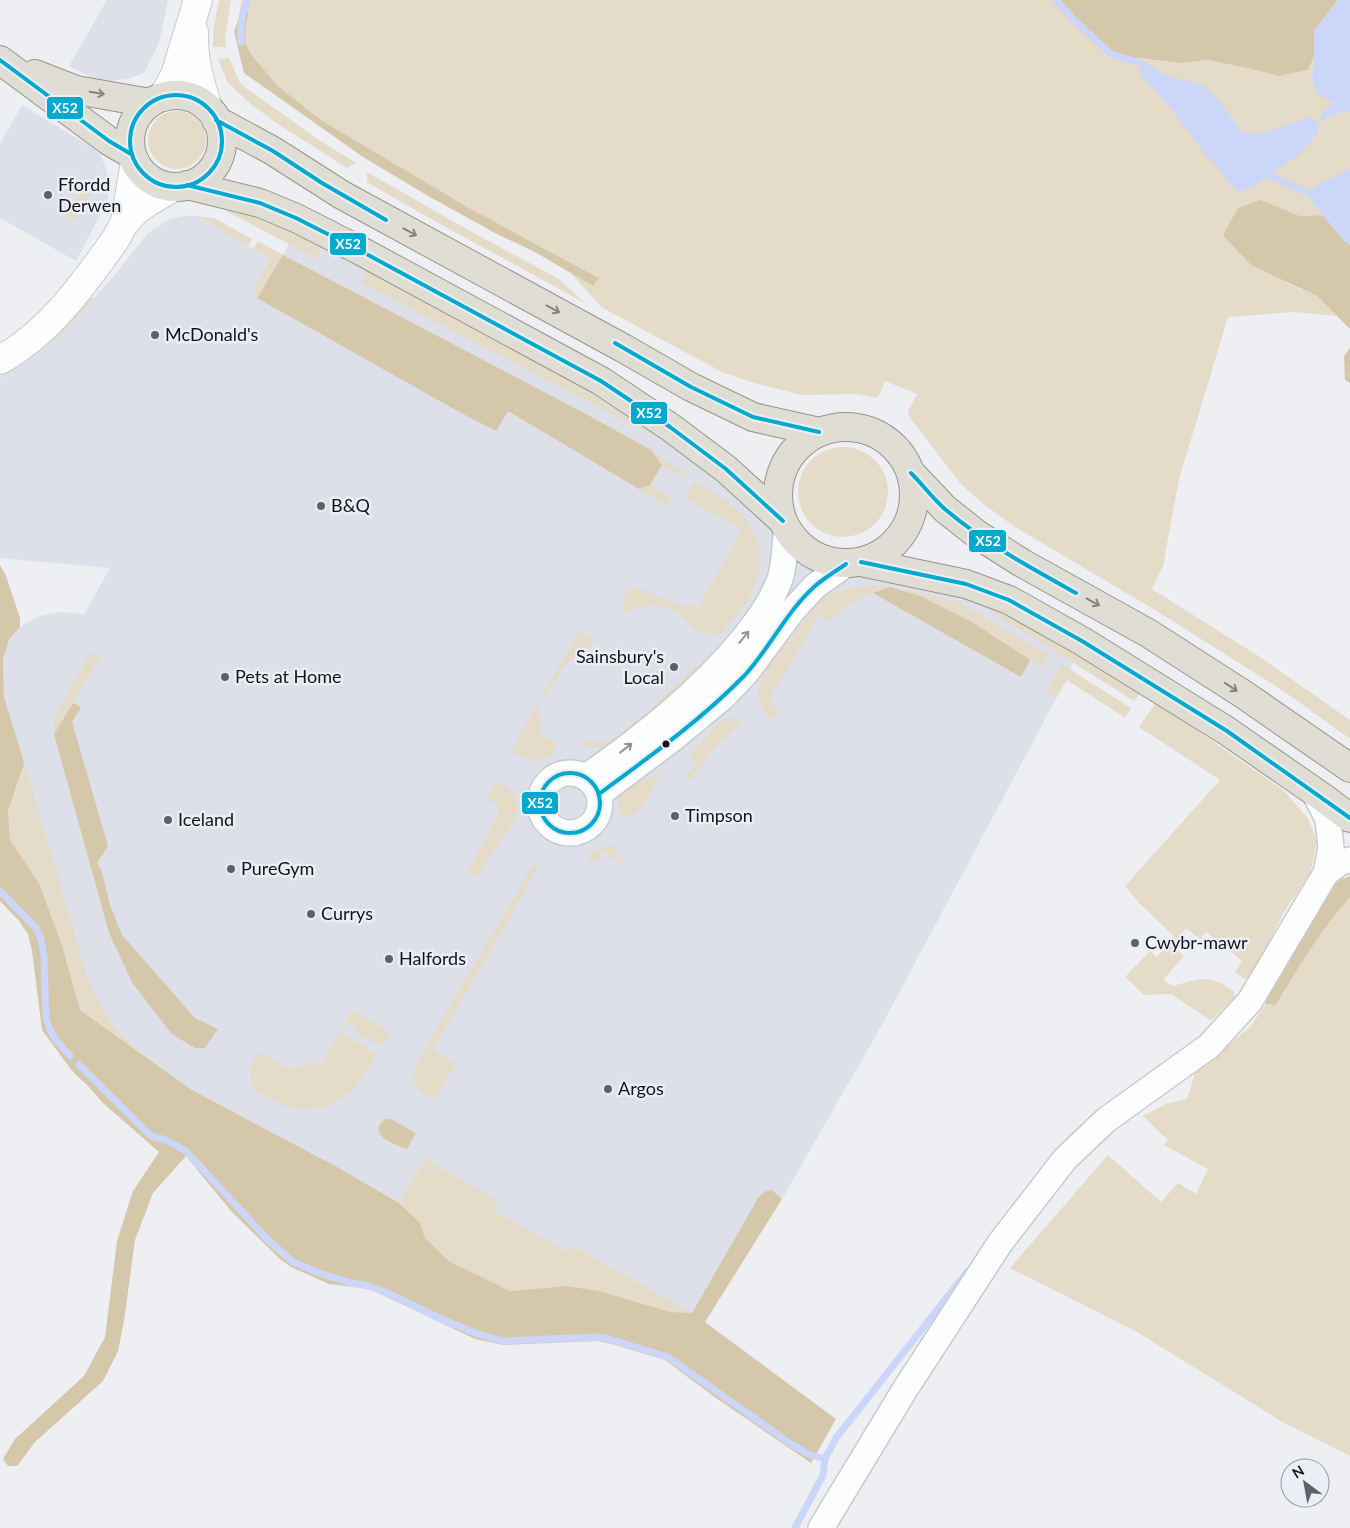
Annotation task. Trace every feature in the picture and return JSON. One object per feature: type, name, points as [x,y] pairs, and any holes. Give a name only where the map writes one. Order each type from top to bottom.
[{"type":"main road","points":[[1,61],[76,90],[156,100]]},
{"type":"main road","points":[[1,61],[133,158],[149,178],[161,184],[180,186],[260,203],[296,218],[601,381],[670,427],[726,469],[785,526],[802,548],[823,560],[854,563],[966,584],[1009,600],[1082,641],[1227,731],[1350,818]]},
{"type":"main road","points":[[133,158],[130,140],[132,125],[139,113],[156,100],[174,95],[186,96],[197,100],[212,114],[351,200],[691,387],[753,417],[819,432]]},
{"type":"main road","points":[[180,186],[200,180],[211,171],[218,159],[221,146],[221,132],[212,114]]},
{"type":"main road","points":[[785,526],[778,508],[778,487],[784,464],[799,445],[819,432],[842,427],[866,429],[882,436],[900,453],[911,474],[945,509],[978,535],[1148,633],[1243,694],[1350,768]]},
{"type":"main road","points":[[854,563],[870,560],[890,548],[910,520],[915,497],[911,474]]},
{"type":"street","points":[[156,100],[175,75],[196,6]]},
{"type":"street","points":[[196,6],[194,47],[198,78],[212,114]]},
{"type":"street","points":[[0,360],[28,343],[46,326],[80,288],[117,237],[125,222],[133,158]]},
{"type":"street","points":[[125,222],[151,200],[180,186]]},
{"type":"street","points":[[785,526],[780,579],[762,615],[707,679],[674,710],[620,753],[593,785],[675,738],[722,698],[746,673],[793,610],[815,586],[854,563]]},
{"type":"street","points":[[821,1528],[904,1391],[1000,1243],[1065,1159],[1106,1120],[1210,1046],[1250,1001],[1326,873],[1331,848],[1328,819],[1313,790]]},
{"type":"street","points":[[1326,873],[1341,862],[1350,860]]},
{"type":"shaded area","points":[[107,0],[168,0],[159,43],[144,73],[127,79],[108,81],[90,77],[69,66]]},
{"type":"shaded area","points":[[219,0],[231,0],[225,38],[226,47],[213,47],[213,32]]},
{"type":"shaded area","points":[[242,0],[1056,0],[1112,56],[1180,63],[1208,60],[1279,76],[1308,70],[1314,57],[1312,79],[1334,102],[1323,112],[1318,123],[1335,114],[1350,111],[1350,176],[1323,215],[1300,216],[1261,200],[1287,283],[1317,296],[1337,316],[1295,312],[1228,317],[1179,479],[1163,566],[1152,589],[1260,657],[1350,720],[1350,739],[1285,692],[1160,613],[1015,527],[982,503],[961,484],[910,418],[908,411],[917,394],[885,381],[878,398],[856,394],[802,395],[758,384],[724,373],[601,307],[571,273],[593,286],[598,277],[469,208],[321,120],[278,86],[250,53],[246,44],[245,31],[249,12],[238,20]]},
{"type":"shaded area","points":[[1056,0],[1338,0],[1314,31],[1314,57],[1308,70],[1279,76],[1208,60],[1180,63],[1112,55],[1073,19]]},
{"type":"shaded area","points":[[249,11],[245,31],[246,44],[250,53],[278,86],[321,120],[469,208],[599,278],[593,286],[535,252],[495,233],[430,197],[363,157],[244,73],[234,32],[238,20]]},
{"type":"shaded area","points":[[229,58],[239,81],[246,88],[319,140],[356,163],[347,168],[252,105],[228,83],[218,59]]},
{"type":"shaded area","points":[[22,105],[93,148],[101,156],[105,166],[108,177],[108,200],[76,261],[0,218],[0,144]]},
{"type":"shaded area","points":[[171,111],[183,111],[198,119],[206,134],[206,146],[198,161],[183,169],[171,169],[156,161],[148,146],[148,134],[156,119]]},
{"type":"shaded area","points":[[367,172],[559,279],[585,303],[367,182]]},
{"type":"shaded area","points":[[84,183],[90,186],[89,198],[75,221],[66,216]]},
{"type":"shaded area","points":[[1261,200],[1300,216],[1323,215],[1350,245],[1350,329],[1317,296],[1251,265],[1223,235],[1238,208]]},
{"type":"shaded area","points":[[226,211],[258,216],[324,245],[317,259]]},
{"type":"shaded area","points":[[196,216],[270,258],[252,289],[256,291],[289,244],[317,259],[324,245],[601,381],[783,521],[802,548],[822,560],[870,560],[1082,641],[1066,680],[883,1023],[782,1199],[772,1190],[758,1198],[692,1313],[572,1245],[568,1252],[493,1210],[496,1200],[425,1159],[399,1203],[339,1168],[192,1090],[80,1010],[4,697],[3,660],[9,639],[20,627],[39,616],[61,612],[84,614],[110,568],[0,558],[0,377],[63,333],[118,271],[148,233],[170,219]]},
{"type":"shaded area","points":[[196,216],[214,218],[252,239],[248,246]]},
{"type":"shaded area","points":[[258,241],[283,255],[257,298],[256,291],[252,289],[270,259],[253,249]]},
{"type":"shaded area","points":[[283,255],[651,450],[662,465],[650,485],[639,489],[508,411],[496,431],[461,413],[257,298]]},
{"type":"shaded area","points":[[369,268],[548,368],[651,434],[361,283]]},
{"type":"shaded area","points":[[88,296],[94,299],[63,333],[41,349],[38,346]]},
{"type":"shaded area","points":[[1350,348],[1350,383],[1345,380],[1344,356]]},
{"type":"shaded area","points":[[843,447],[860,450],[875,460],[885,475],[888,492],[885,509],[875,524],[860,534],[843,537],[826,534],[811,524],[801,509],[798,492],[801,475],[811,460],[826,450]]},
{"type":"shaded area","points":[[651,450],[686,475],[685,478],[662,465]]},
{"type":"shaded area","points":[[693,483],[716,493],[736,509],[750,525],[758,544],[760,570],[757,582],[745,605],[720,636],[696,632],[677,611],[652,605],[637,608],[626,613],[622,604],[628,590],[636,587],[680,605],[699,607],[742,529],[685,498]]},
{"type":"shaded area","points":[[650,485],[671,497],[667,506],[639,489]]},
{"type":"shaded area","points":[[0,565],[6,576],[20,618],[20,627],[9,639],[3,660],[4,697],[24,763],[8,811],[10,840],[39,883],[62,945],[80,1010],[192,1090],[339,1168],[399,1203],[420,1223],[425,1238],[449,1261],[510,1291],[567,1286],[599,1291],[671,1312],[692,1313],[758,1198],[766,1191],[772,1190],[782,1199],[705,1322],[836,1419],[811,1463],[716,1398],[665,1360],[597,1341],[503,1345],[475,1339],[370,1289],[329,1284],[291,1267],[280,1259],[231,1211],[186,1156],[153,1193],[135,1240],[118,1351],[103,1381],[35,1442],[17,1466],[8,1466],[3,1459],[15,1439],[84,1376],[105,1337],[117,1241],[133,1191],[159,1152],[103,1103],[73,1072],[42,1030],[32,951],[28,934],[19,921],[0,901]]},
{"type":"shaded area","points":[[854,587],[890,587],[957,601],[1049,655],[1042,667],[943,607],[896,589],[881,590],[856,601],[829,622],[820,613],[770,699],[779,715],[769,719],[758,698],[762,678],[773,660],[822,600],[840,591]]},
{"type":"shaded area","points":[[890,587],[920,596],[972,622],[1030,660],[1021,677],[873,593]]},
{"type":"shaded area","points":[[972,599],[1023,619],[1141,692],[1134,701]]},
{"type":"shaded area","points":[[580,630],[596,640],[562,668],[547,695],[540,699]]},
{"type":"shaded area","points":[[91,652],[100,657],[54,734],[55,717]]},
{"type":"shaded area","points":[[1061,664],[1131,708],[1125,718],[1067,680],[1056,698],[1047,692]]},
{"type":"shaded area","points":[[697,665],[703,667],[653,714],[606,748],[581,747],[581,742],[609,741],[617,737]]},
{"type":"shaded area","points":[[538,702],[541,734],[546,739],[555,740],[555,745],[552,753],[548,756],[540,760],[530,760],[514,753],[512,749]]},
{"type":"shaded area","points":[[1156,702],[1283,790],[1308,818],[1317,843],[1310,873],[1284,912],[1255,971],[1249,979],[1244,979],[1235,972],[1242,961],[1206,932],[1200,939],[1186,928],[1172,946],[1184,956],[1163,980],[1173,986],[1198,980],[1211,980],[1226,986],[1234,992],[1235,997],[1210,1020],[1171,994],[1144,995],[1125,977],[1150,951],[1157,957],[1175,937],[1139,903],[1125,886],[1220,780],[1139,727]]},
{"type":"shaded area","points":[[73,703],[81,707],[72,722],[108,846],[97,863],[101,869],[110,905],[122,935],[195,1018],[218,1029],[205,1048],[195,1048],[172,1034],[133,984],[109,933],[54,734]]},
{"type":"shaded area","points":[[740,719],[740,724],[725,736],[713,750],[692,780],[685,776],[697,765],[690,755],[720,721]]},
{"type":"shaded area","points":[[24,763],[88,979],[111,1024],[136,1050],[80,1010],[62,945],[39,883],[10,840],[8,811]]},
{"type":"shaded area","points":[[660,773],[647,799],[639,810],[628,818],[620,814],[618,797],[627,788]]},
{"type":"shaded area","points":[[495,783],[511,790],[514,795],[517,807],[516,819],[476,877],[468,872],[499,812],[496,804],[487,799]]},
{"type":"shaded area","points":[[615,845],[618,847],[614,855],[624,861],[622,864],[603,852],[595,862],[590,861],[588,853]]},
{"type":"shaded area","points":[[533,865],[539,866],[433,1050],[456,1065],[435,1099],[430,1098],[415,1085],[413,1075],[415,1066]]},
{"type":"shaded area","points":[[1350,876],[1350,897],[1310,949],[1276,1005],[1266,1004],[1265,995],[1289,962],[1326,892],[1338,881]]},
{"type":"shaded area","points":[[1350,897],[1350,1456],[1284,1423],[1137,1332],[1010,1268],[1108,1155],[1161,1202],[1178,1183],[1196,1194],[1208,1169],[1164,1145],[1168,1140],[1143,1116],[1166,1104],[1187,1099],[1195,1073],[1250,1027],[1266,1004],[1276,1005],[1310,949]]},
{"type":"shaded area","points":[[352,1010],[390,1032],[383,1045],[374,1043],[354,1032],[356,1027],[347,1022],[341,1033],[377,1054],[351,1092],[325,1107],[305,1110],[288,1108],[256,1091],[251,1082],[250,1069],[258,1052],[289,1069],[322,1062]]},
{"type":"shaded area","points":[[386,1119],[391,1119],[416,1133],[407,1149],[390,1142],[380,1134],[378,1129],[380,1124]]},
{"type":"shaded area","points":[[425,1159],[497,1200],[493,1210],[568,1252],[572,1245],[692,1313],[671,1312],[599,1291],[567,1286],[510,1291],[449,1261],[425,1238],[420,1223],[399,1203]]},
{"type":"water","points":[[1338,0],[1350,0],[1350,111],[1335,114],[1318,123],[1323,112],[1333,103],[1317,93],[1312,79],[1314,31]]},
{"type":"water","points":[[1138,62],[1146,62],[1164,75],[1203,85],[1219,100],[1241,131],[1259,135],[1309,117],[1318,123],[1317,134],[1297,156],[1251,188],[1238,192],[1204,153],[1171,108],[1141,76]]},
{"type":"water","points":[[1350,169],[1350,245],[1311,201],[1309,193],[1317,185]]},
{"type":"waterway","points":[[241,42],[242,21],[247,0]]},
{"type":"waterway","points":[[1056,0],[1073,19],[1112,55],[1138,62]]},
{"type":"waterway","points":[[1268,175],[1309,193]]},
{"type":"waterway","points":[[0,891],[36,928],[41,939],[44,956],[46,1018],[56,1040],[70,1056]]},
{"type":"waterway","points":[[79,1065],[151,1136],[166,1140],[186,1151],[268,1240],[293,1262],[319,1273],[369,1286],[475,1333],[502,1341],[595,1337],[609,1339],[668,1357],[791,1444],[808,1454],[825,1459],[823,1475],[795,1528]]},
{"type":"waterway","points":[[825,1459],[836,1438],[967,1272]]},
{"type":"transit line","name":"X52","points":[[0,60],[109,141],[131,154]]},
{"type":"transit line","name":"X52","points":[[176,95],[193,99],[208,109],[218,124],[222,141],[218,158],[208,173],[193,183],[176,187],[159,183],[144,173],[134,158],[130,141],[134,124],[144,109],[159,99],[176,95]]},
{"type":"transit line","name":"X52","points":[[216,120],[273,151],[322,183],[386,220]]},
{"type":"transit line","name":"X52","points":[[187,185],[260,203],[296,218],[601,381],[670,427],[726,469],[783,521]]},
{"type":"transit line","name":"X52","points":[[615,343],[691,387],[753,417],[819,432]]},
{"type":"transit line","name":"X52","points":[[911,473],[941,506],[976,533],[1076,593]]},
{"type":"transit line","name":"X52","points":[[861,562],[966,584],[1009,600],[1082,641],[1227,731],[1350,818]]},
{"type":"transit line","name":"X52","points":[[599,794],[674,738],[710,708],[744,676],[805,596],[819,583],[846,564]]},
{"type":"transit line","name":"X52","points":[[564,773],[576,773],[587,778],[595,786],[600,797],[600,803],[598,815],[587,828],[576,833],[564,833],[553,828],[545,820],[540,809],[540,797],[545,786],[553,778],[564,773]]},
{"type":"place","name":"Ffordd Derwen","points":[[48,195]]},
{"type":"place","name":"McDonald's","points":[[155,335]]},
{"type":"place","name":"B&Q","points":[[321,506]]},
{"type":"place","name":"Sainsbury's Local","points":[[674,667]]},
{"type":"place","name":"Pets at Home","points":[[225,677]]},
{"type":"place","name":"Timpson","points":[[675,816]]},
{"type":"place","name":"Iceland","points":[[168,820]]},
{"type":"place","name":"PureGym","points":[[231,869]]},
{"type":"place","name":"Currys","points":[[311,914]]},
{"type":"place","name":"Cwybr-mawr","points":[[1135,943]]},
{"type":"place","name":"Halfords","points":[[389,959]]},
{"type":"place","name":"Argos","points":[[608,1089]]}]
